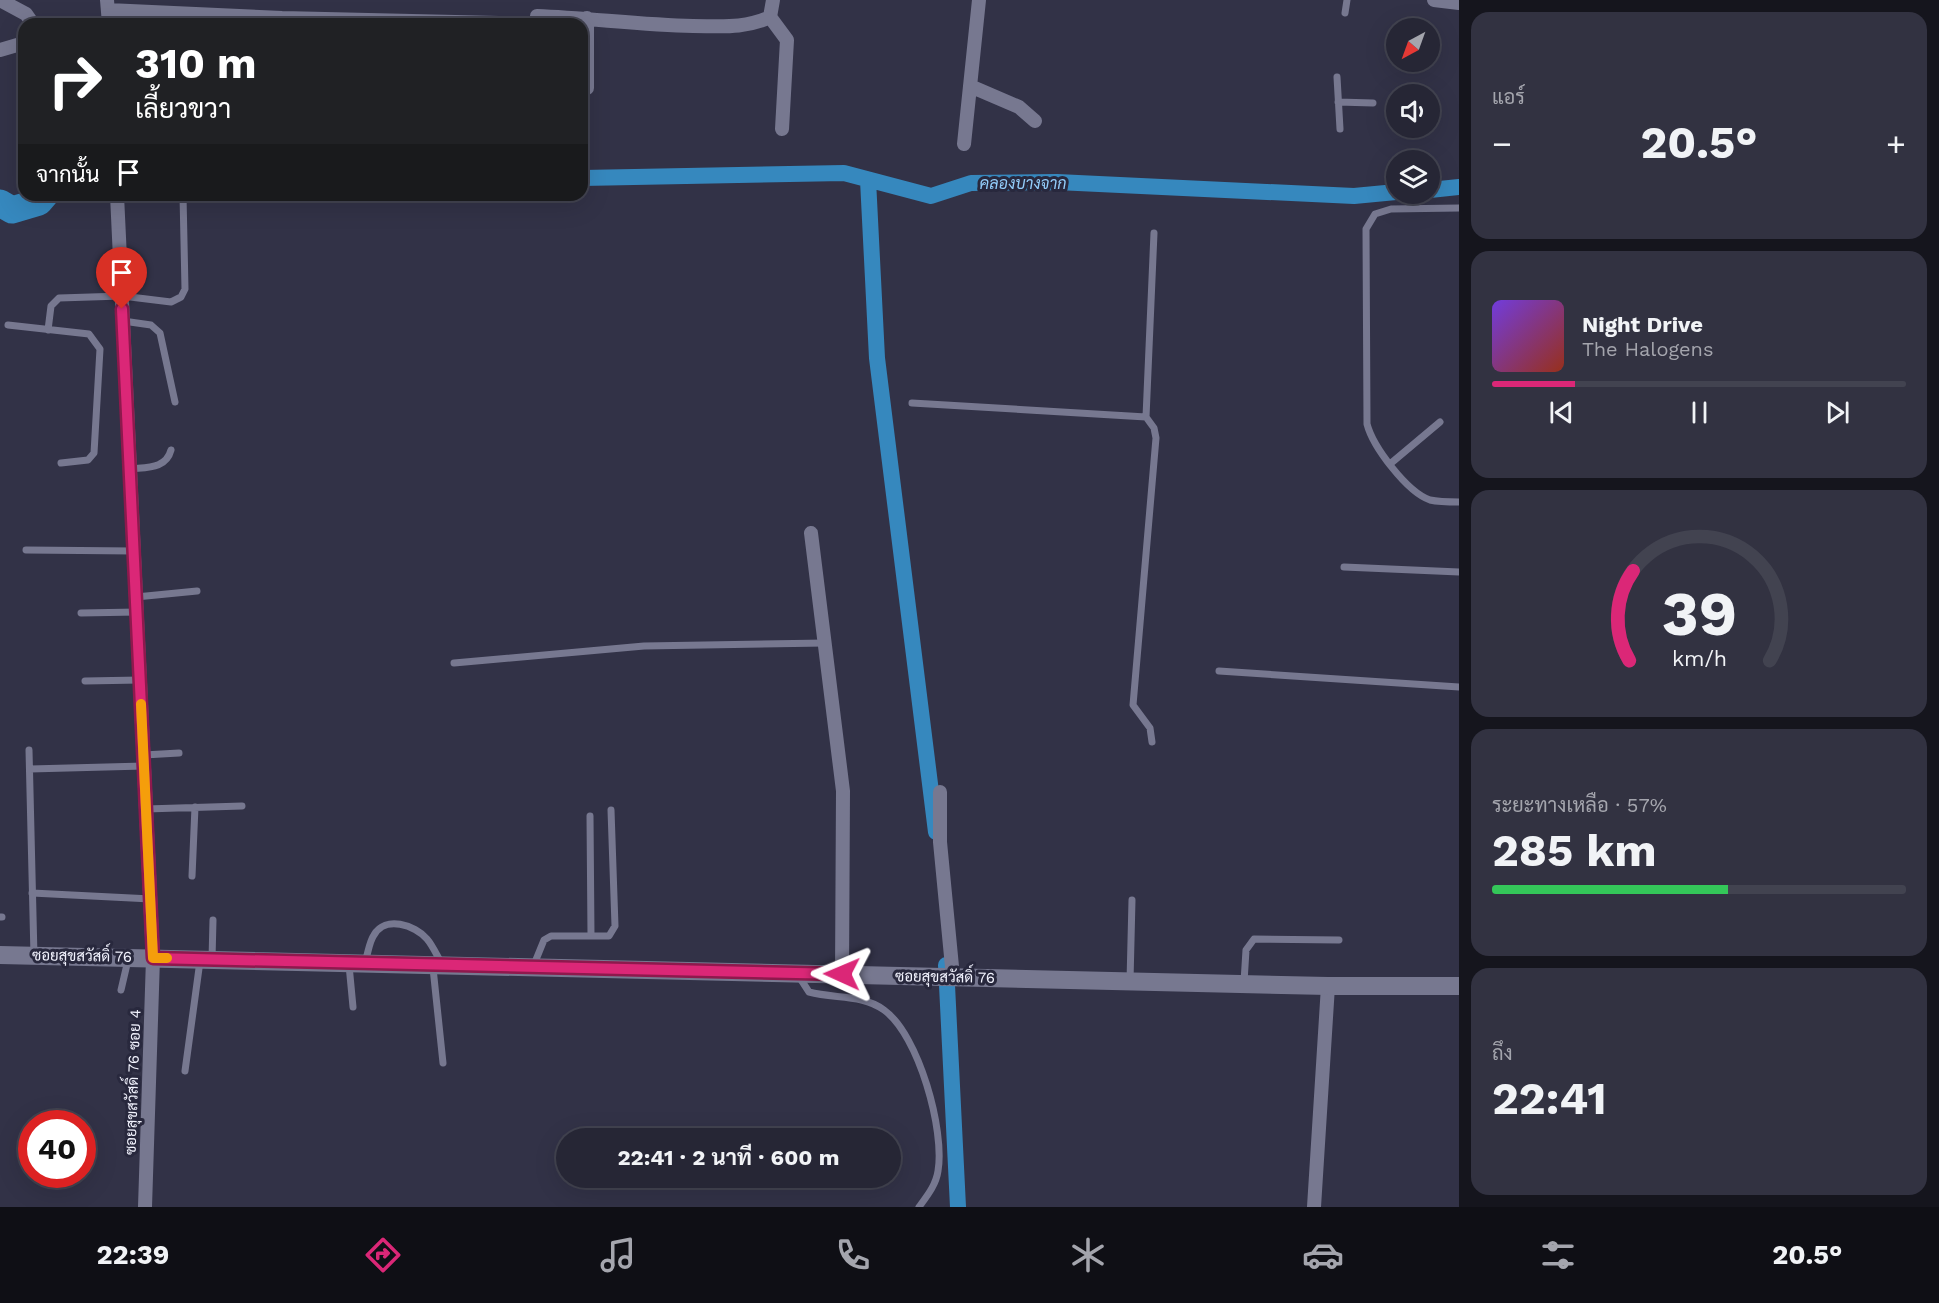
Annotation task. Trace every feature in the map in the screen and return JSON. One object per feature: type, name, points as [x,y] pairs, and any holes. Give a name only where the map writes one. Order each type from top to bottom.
[{"type":"street","points":[[0,0],[26,14],[29,18]]},
{"type":"street","points":[[773,0],[770,17],[787,40],[782,129]]},
{"type":"street","points":[[964,144],[980,0]]},
{"type":"street","points":[[1434,0],[1459,3]]},
{"type":"street","points":[[108,5],[282,18]]},
{"type":"street","points":[[463,13],[587,18]]},
{"type":"street","points":[[588,18],[655,26],[742,26],[770,17]]},
{"type":"street","points":[[0,50],[18,46]]},
{"type":"street","points":[[970,86],[1019,107],[1035,121]]},
{"type":"street","name":"ซอยสุขสวัสดิ์ 76 ซอย 4","points":[[117,201],[153,958],[146,1207]]},
{"type":"street","points":[[811,533],[843,791],[842,974]]},
{"type":"street","points":[[940,792],[940,842],[952,977]]},
{"type":"street","name":"ซอยสุขสวัสดิ์ 76","points":[[0,955],[1328,986],[1459,986]]},
{"type":"street","points":[[1314,1207],[1328,986]]},
{"type":"lane","points":[[1345,13],[1347,0]]},
{"type":"lane","points":[[1337,77],[1340,129]]},
{"type":"lane","points":[[1338,102],[1373,103]]},
{"type":"lane","points":[[48,330],[51,306],[59,298],[122,296],[171,302],[181,297],[185,289],[183,201]]},
{"type":"lane","points":[[1459,208],[1391,208],[1375,214],[1366,229],[1368,424],[1374,443],[1416,492],[1430,500],[1459,502]]},
{"type":"lane","points":[[1152,742],[1150,728],[1133,705],[1156,438],[1154,428],[1146,417],[1154,233]]},
{"type":"lane","points":[[123,321],[151,325],[160,333],[175,402]]},
{"type":"lane","points":[[8,325],[88,334],[100,349],[94,453],[88,460],[61,463]]},
{"type":"lane","points":[[912,403],[1146,417]]},
{"type":"lane","points":[[1390,464],[1440,422]]},
{"type":"lane","points":[[130,469],[163,464],[168,459],[171,450]]},
{"type":"lane","points":[[26,550],[134,551]]},
{"type":"lane","points":[[1344,567],[1459,572]]},
{"type":"lane","points":[[136,597],[197,591]]},
{"type":"lane","points":[[81,613],[137,612]]},
{"type":"lane","points":[[454,663],[644,646],[825,643]]},
{"type":"lane","points":[[1219,671],[1459,687]]},
{"type":"lane","points":[[85,681],[140,680]]},
{"type":"lane","points":[[29,750],[34,956]]},
{"type":"lane","points":[[30,769],[144,761],[179,753]]},
{"type":"lane","points":[[146,808],[242,806]]},
{"type":"lane","points":[[192,876],[195,807]]},
{"type":"lane","points":[[532,967],[544,940],[551,936],[609,936],[615,926],[611,810]]},
{"type":"lane","points":[[590,816],[591,936]]},
{"type":"lane","points":[[32,893],[151,899]]},
{"type":"lane","points":[[1130,981],[1132,900]]},
{"type":"lane","points":[[185,1071],[213,920]]},
{"type":"lane","points":[[353,1007],[357,962],[379,928],[398,923],[417,930],[428,940],[437,964],[442,1064]]},
{"type":"lane","points":[[1243,984],[1246,950],[1254,939],[1339,940]]},
{"type":"lane","points":[[121,990],[129,957]]},
{"type":"lane","points":[[796,973],[809,992],[869,1001],[886,1011],[913,1044],[921,1067],[940,1149],[938,1173],[931,1192],[919,1207]]},
{"type":"waterway","name":"คลองบางจาก","points":[[588,178],[844,173],[931,196],[971,183],[1057,182],[1354,196],[1386,193]]},
{"type":"waterway","points":[[868,180],[877,358],[936,832]]},
{"type":"waterway","name":"คลองบางจาก","points":[[1440,189],[1459,187]]},
{"type":"waterway","name":"คลองบางจาก","points":[[0,203],[12,210],[40,201]]},
{"type":"waterway","points":[[946,965],[958,1207]]},
{"type":"slow traffic","points":[[141,704],[153,958],[167,958]]},
{"type":"route","points":[[122,309],[153,958],[842,974]]}]
